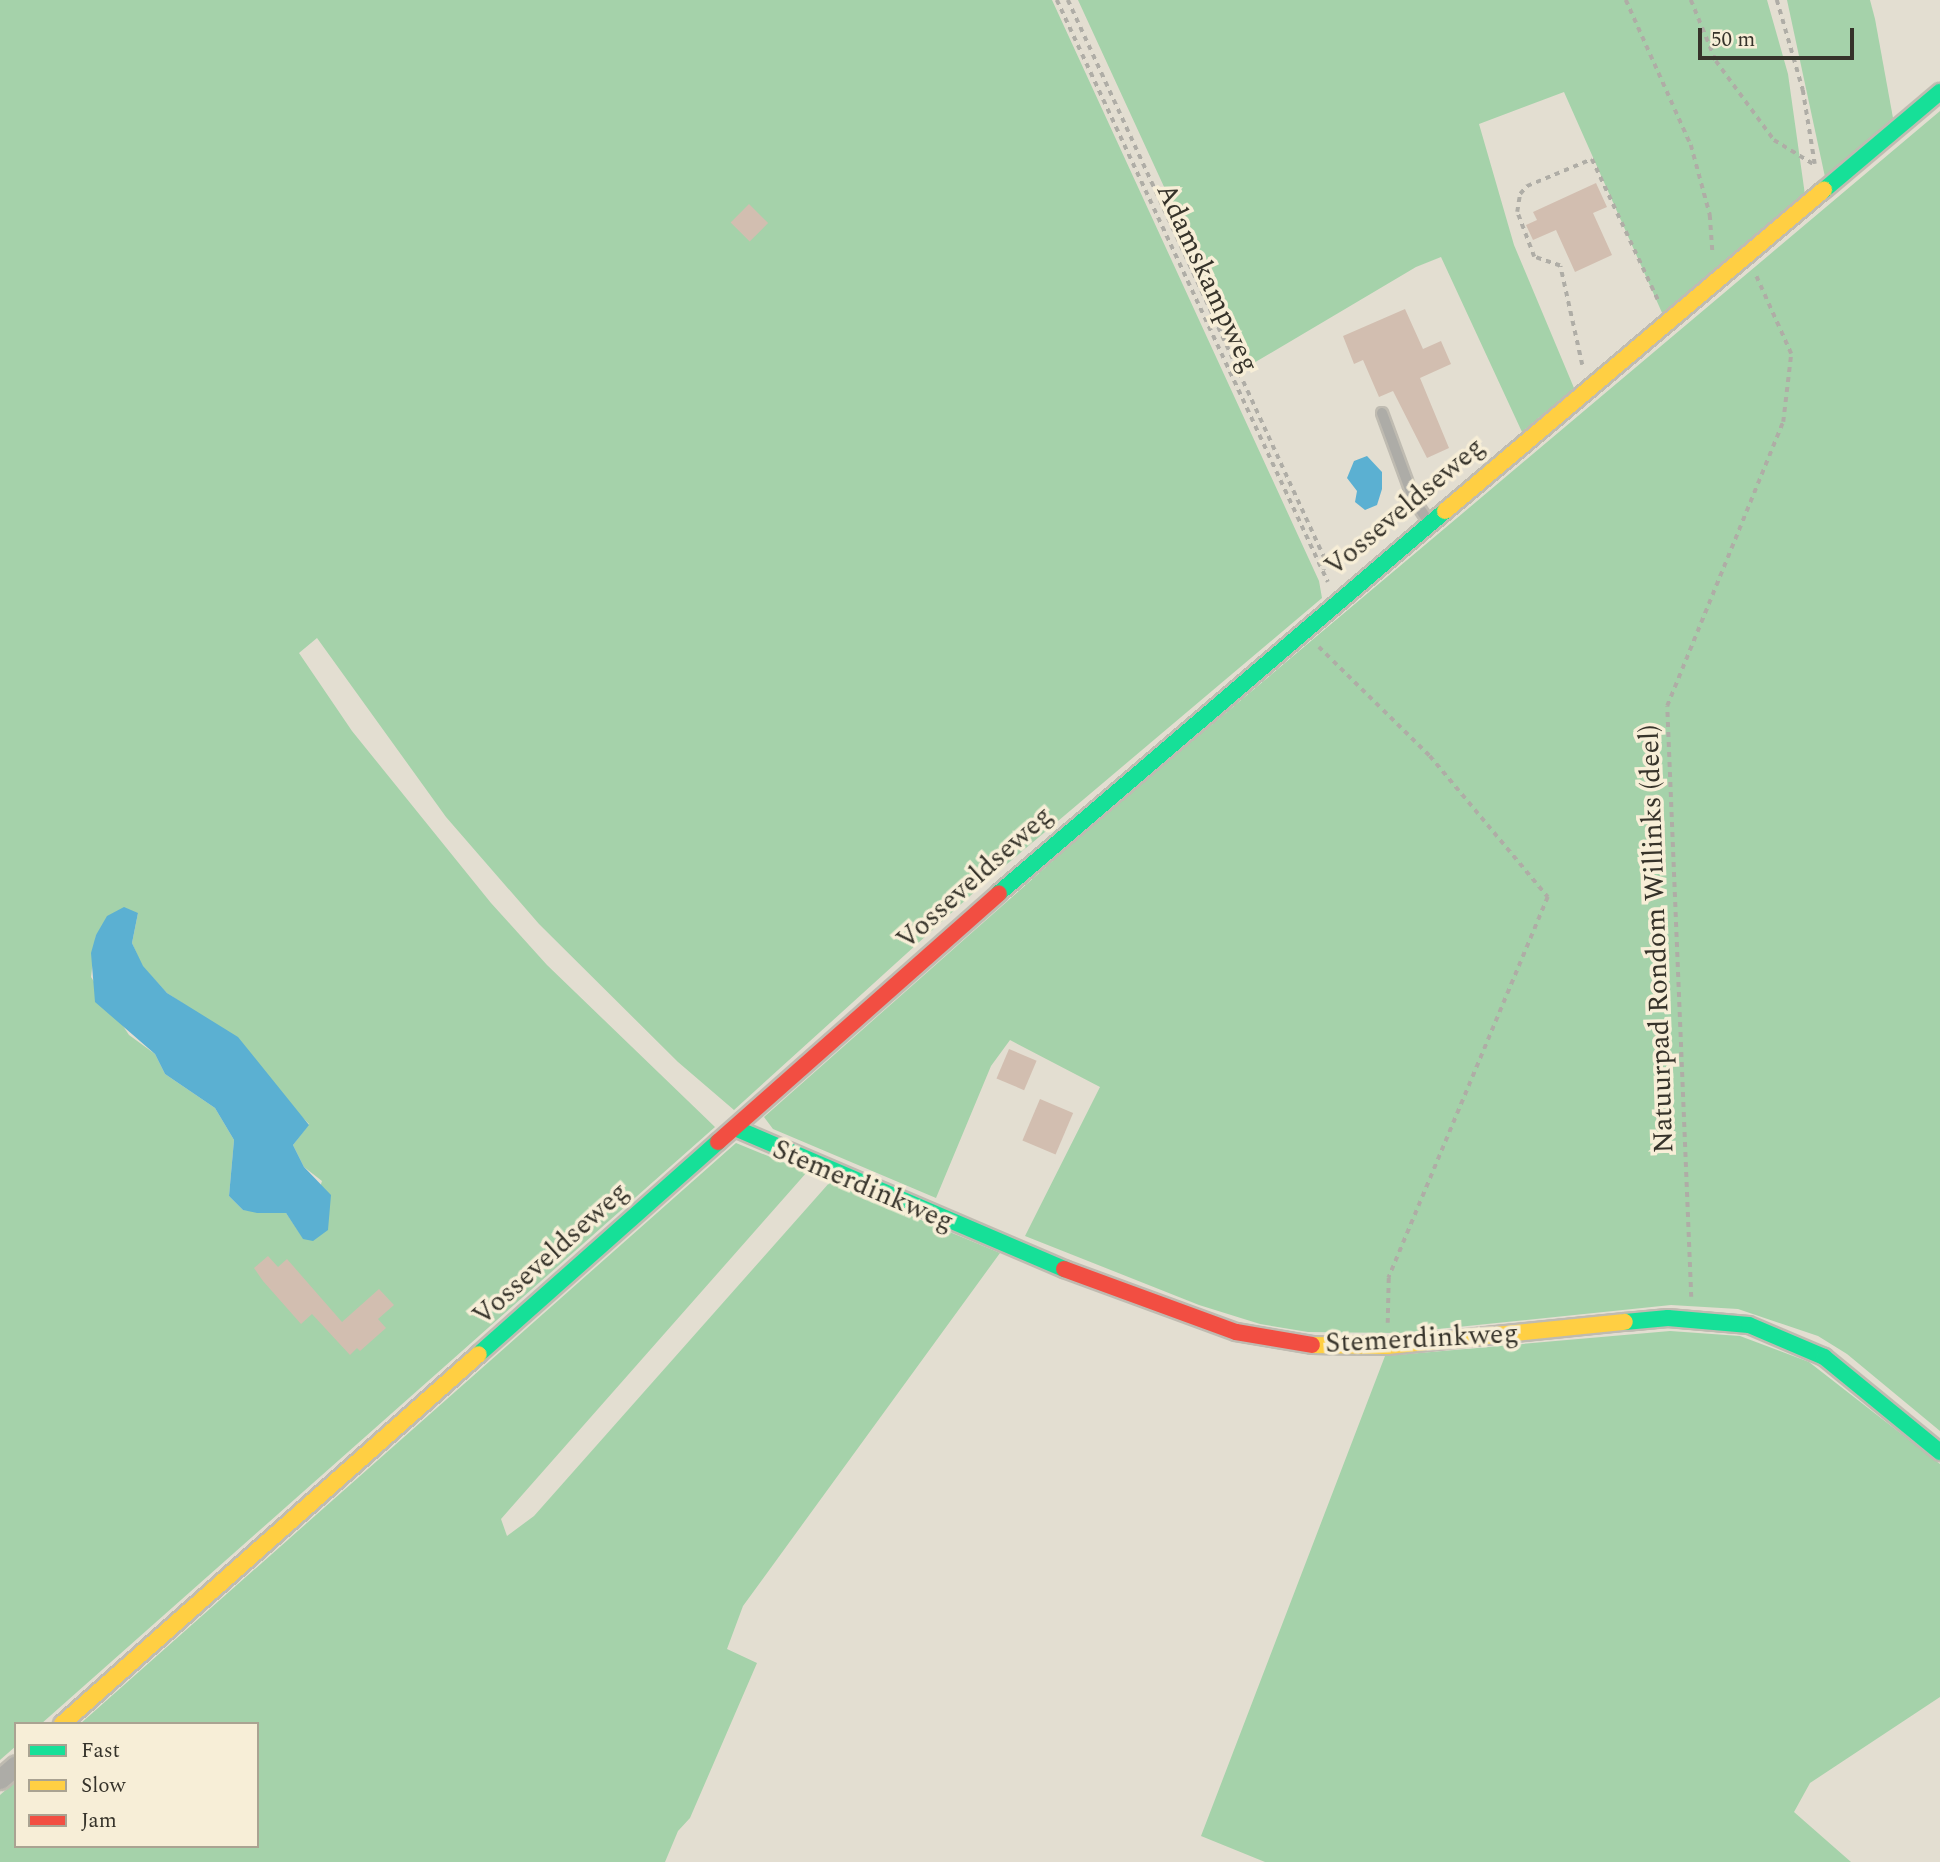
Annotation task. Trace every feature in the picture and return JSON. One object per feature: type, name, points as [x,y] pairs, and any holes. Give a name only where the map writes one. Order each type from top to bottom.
[{"type":"street","name":"Vosseveldseweg","points":[[64,1722],[1131,776],[1940,92]]},
{"type":"street","name":"Stemerdinkweg","points":[[735,1128],[752,1139],[1039,1260],[1236,1332],[1305,1345],[1387,1346],[1692,1318],[1749,1325],[1824,1357],[1940,1452]]},
{"type":"street","points":[[0,1779],[14,1767]]},
{"type":"lane","points":[[1382,413],[1414,500],[1429,523]]},
{"type":"path","name":"Adamskampweg","points":[[1057,0],[1323,572],[1325,559],[1068,0]]},
{"type":"path","points":[[1626,0],[1691,145],[1710,215],[1715,281]]},
{"type":"path","points":[[1691,0],[1716,61],[1774,140],[1815,165]]},
{"type":"path","points":[[1777,0],[1803,90],[1820,193]]},
{"type":"path","points":[[1587,388],[1560,265],[1534,257],[1517,212],[1520,194],[1527,186],[1592,159],[1668,320]]},
{"type":"path","name":"Natuurpad Rondom Willinks (deel)","points":[[1692,1318],[1667,706],[1783,422],[1791,354],[1746,255]]},
{"type":"path","points":[[1302,631],[1430,756],[1548,897],[1389,1278],[1387,1346]]},
{"type":"green space","points":[[0,0],[1052,0],[1319,581],[1322,598],[981,886],[734,1110],[678,1062],[539,924],[446,817],[317,638],[299,653],[352,731],[491,903],[547,965],[715,1127],[43,1722],[14,1722],[14,1748],[0,1760]],"holes":[[[138,913],[132,943],[142,966],[167,993],[199,1014],[309,1124],[293,1145],[304,1167],[322,1181],[303,1238],[286,1213],[243,1210],[229,1196],[234,1140],[215,1108],[165,1074],[155,1054],[129,1035],[91,977],[96,935]]]},
{"type":"green space","points":[[1078,0],[1767,0],[1788,74],[1805,195],[1663,315],[1564,92],[1479,124],[1514,245],[1574,388],[1522,432],[1441,257],[1416,267],[1247,367]]},
{"type":"green space","points":[[1787,0],[1870,0],[1875,19],[1893,118],[1825,177]]},
{"type":"green space","points":[[1940,111],[1940,1431],[1847,1354],[1818,1336],[1738,1309],[1671,1305],[1399,1333],[1308,1332],[1260,1324],[1199,1305],[1025,1236],[1100,1087],[1010,1040],[991,1066],[936,1198],[773,1129],[764,1117],[1101,818]]},
{"type":"green space","points":[[736,1143],[807,1172],[501,1519],[507,1536],[534,1516],[830,1182],[1000,1253],[743,1606],[727,1649],[757,1663],[690,1818],[678,1831],[665,1862],[0,1862],[0,1795],[14,1783],[14,1848],[259,1848],[259,1722],[82,1722]]},
{"type":"green space","points":[[1670,1331],[1740,1336],[1809,1362],[1940,1464],[1940,1697],[1810,1783],[1794,1812],[1851,1862],[1265,1862],[1201,1836],[1385,1356]]},
{"type":"water","points":[[1367,456],[1382,472],[1382,489],[1377,505],[1365,510],[1355,502],[1357,491],[1347,478],[1354,461]]},
{"type":"water","points":[[124,907],[138,913],[132,943],[143,966],[167,993],[238,1037],[309,1125],[293,1145],[304,1167],[331,1195],[328,1230],[313,1241],[303,1239],[286,1213],[243,1210],[229,1196],[234,1140],[215,1108],[165,1074],[155,1054],[95,1002],[91,953],[96,935],[107,916]]},
{"type":"building","points":[[1596,183],[1607,207],[1593,213],[1612,255],[1575,272],[1556,230],[1533,240],[1526,225],[1537,220],[1533,212]]},
{"type":"building","points":[[749,204],[768,223],[750,241],[731,222]]},
{"type":"building","points":[[1405,309],[1423,349],[1441,341],[1451,364],[1420,378],[1449,448],[1427,458],[1393,391],[1379,397],[1363,360],[1354,364],[1343,336]]},
{"type":"building","points":[[1009,1049],[1037,1061],[1024,1090],[996,1078]]},
{"type":"building","points":[[1040,1099],[1073,1113],[1056,1154],[1022,1140]]},
{"type":"building","points":[[268,1256],[278,1267],[287,1259],[342,1322],[379,1289],[394,1305],[378,1319],[386,1328],[360,1351],[357,1348],[350,1355],[312,1314],[301,1324],[263,1281],[254,1268]]},
{"type":"traffic: fast","points":[[1824,190],[1940,92]]},
{"type":"traffic: fast","points":[[999,893],[1445,511]]},
{"type":"traffic: fast","points":[[735,1128],[1064,1269]]},
{"type":"traffic: fast","points":[[479,1354],[718,1142]]},
{"type":"traffic: fast","points":[[1625,1322],[1668,1318],[1749,1325],[1824,1357],[1940,1452]]},
{"type":"traffic: slow","points":[[1445,511],[1824,190]]},
{"type":"traffic: slow","points":[[1312,1345],[1387,1346],[1625,1322]]},
{"type":"traffic: slow","points":[[64,1722],[479,1354]]},
{"type":"traffic: jam","points":[[718,1142],[999,893]]},
{"type":"traffic: jam","points":[[1064,1269],[1236,1332],[1312,1345]]}]
